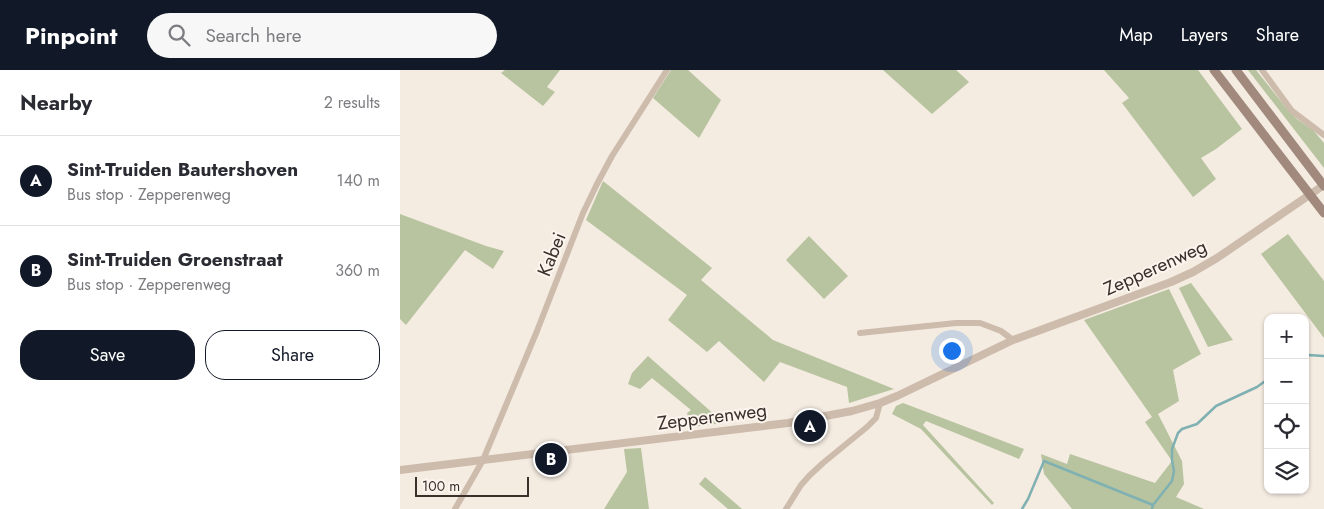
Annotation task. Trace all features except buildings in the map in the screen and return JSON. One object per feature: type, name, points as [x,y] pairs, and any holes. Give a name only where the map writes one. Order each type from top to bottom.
[{"type":"main road","points":[[1214,70],[1324,213]]},
{"type":"main road","points":[[1236,70],[1324,185]]},
{"type":"street","name":"Kabei","points":[[455,509],[483,460],[537,331],[583,213],[597,184],[612,156],[667,70]]},
{"type":"street","points":[[1262,70],[1292,111],[1324,135]]},
{"type":"street","name":"Zepperenweg","points":[[400,470],[788,423],[844,413],[880,403],[1013,340],[1171,282],[1193,272],[1217,258],[1324,185]]},
{"type":"street","points":[[860,333],[956,323],[980,323],[1001,331],[1013,340]]},
{"type":"street","points":[[786,509],[800,485],[822,463],[868,427],[876,418],[880,403]]},
{"type":"green space","points":[[505,70],[560,70],[547,87],[555,92],[543,106],[501,73]]},
{"type":"green space","points":[[671,70],[688,70],[721,100],[699,138],[653,98]]},
{"type":"green space","points":[[883,70],[956,70],[969,82],[932,114]]},
{"type":"green space","points":[[1104,70],[1198,70],[1242,129],[1201,158],[1216,179],[1193,197],[1122,103],[1129,98]]},
{"type":"green space","points":[[1248,70],[1256,70],[1288,110],[1313,130],[1324,143],[1324,168]]},
{"type":"green space","points":[[603,181],[712,268],[701,280],[773,340],[894,389],[849,403],[847,387],[780,362],[764,382],[719,341],[707,352],[668,320],[687,295],[586,220]]},
{"type":"green space","points":[[400,214],[504,251],[493,269],[465,250],[406,325],[400,319]]},
{"type":"green space","points":[[1288,234],[1324,281],[1324,338],[1309,318],[1309,314],[1306,314],[1261,254]]},
{"type":"green space","points":[[809,236],[848,276],[824,299],[786,260]]},
{"type":"green space","points":[[1191,283],[1233,340],[1208,347],[1179,288]]},
{"type":"green space","points":[[1169,289],[1201,354],[1173,370],[1179,401],[1158,414],[1182,461],[1184,484],[1176,497],[1204,509],[1072,509],[1044,474],[1041,454],[1067,464],[1070,454],[1155,483],[1172,461],[1145,422],[1152,417],[1084,320]]},
{"type":"green space","points":[[648,356],[724,423],[691,427],[687,413],[691,410],[652,378],[640,389],[628,384],[632,373]]},
{"type":"green space","points":[[903,403],[1024,449],[1019,459],[926,421],[923,425],[994,503],[992,505],[921,429],[892,414],[896,406]]},
{"type":"green space","points":[[641,448],[649,509],[604,509],[627,472],[624,449]]},
{"type":"green space","points":[[705,477],[742,509],[728,509],[699,484]]},
{"type":"waterway","points":[[1309,355],[1324,356]]},
{"type":"waterway","points":[[1152,509],[1153,505],[1172,481],[1174,471],[1172,449],[1178,433],[1182,429],[1197,424],[1216,406],[1264,382]]},
{"type":"waterway","points":[[1022,509],[1044,461],[1153,505]]},
{"type":"place","name":"Sint-Truiden Bautershoven","points":[[810,426]]},
{"type":"place","name":"Sint-Truiden Groenstraat","points":[[551,459]]}]
